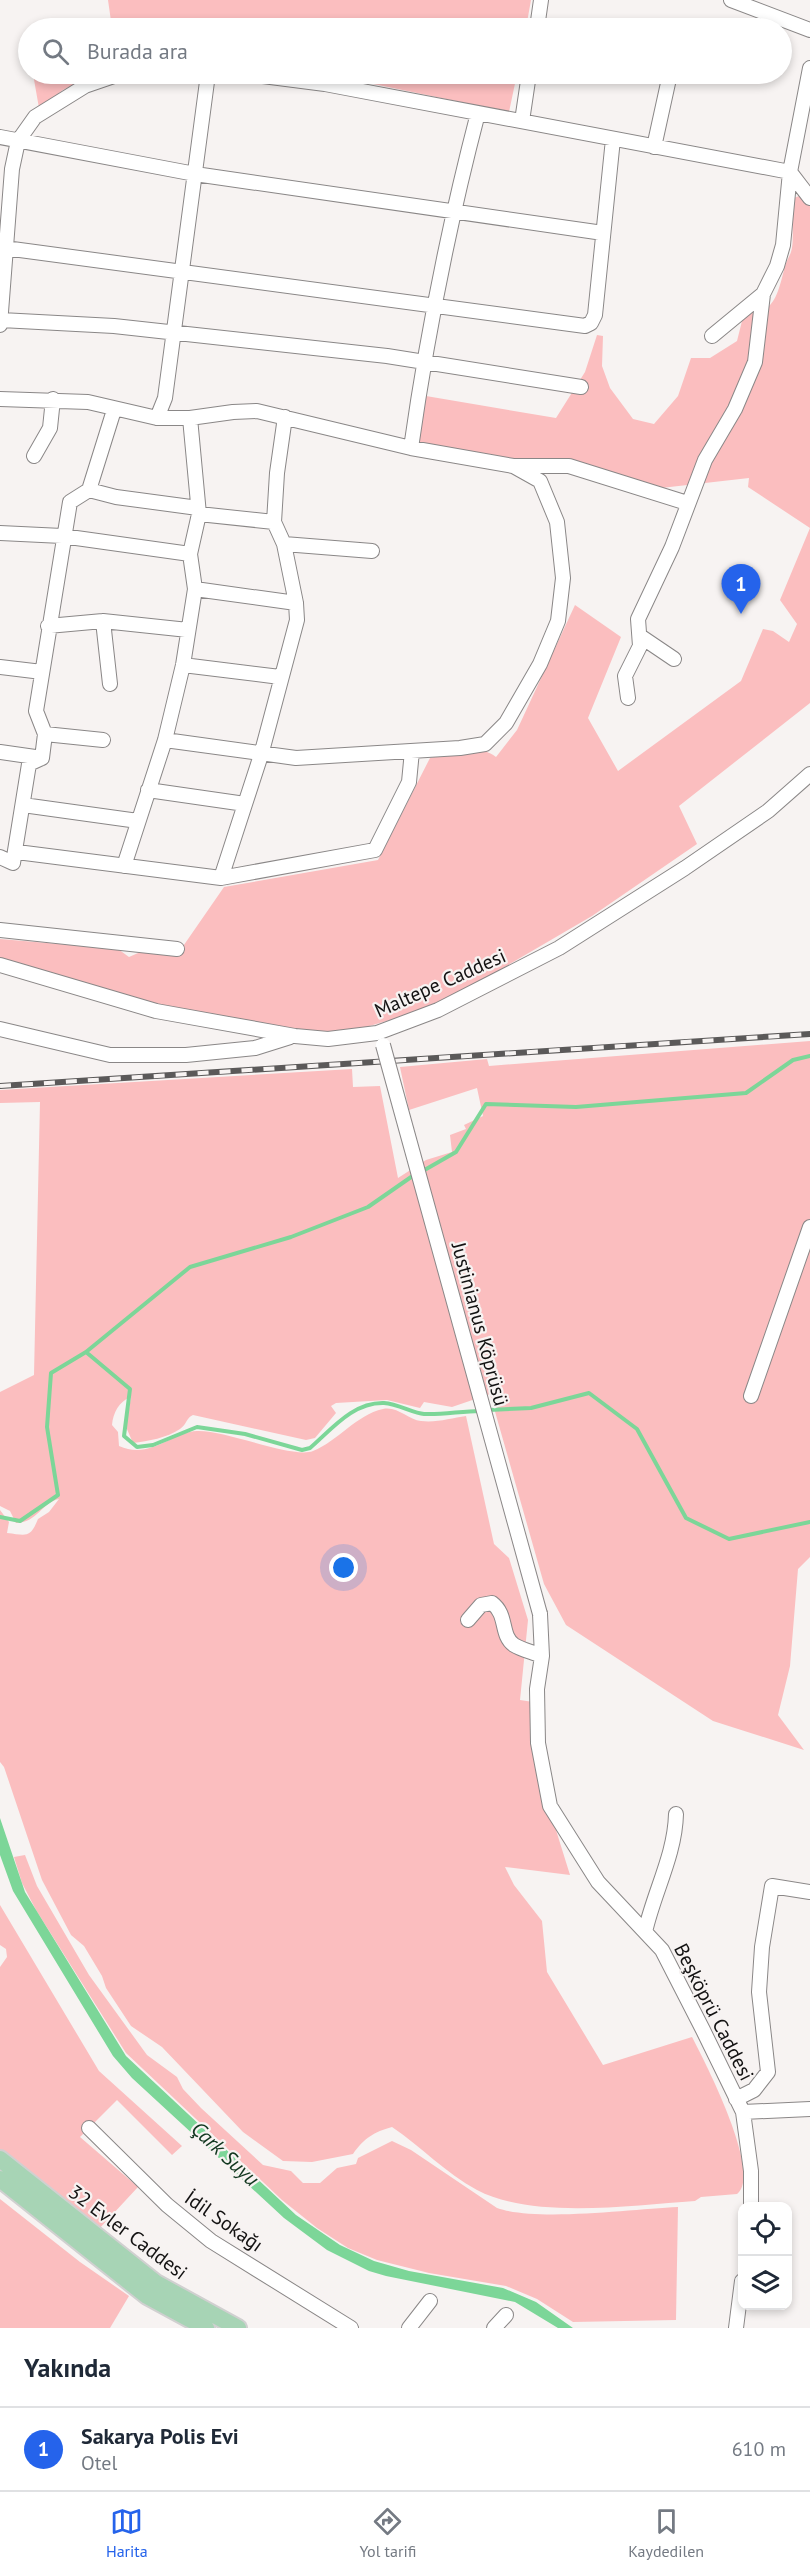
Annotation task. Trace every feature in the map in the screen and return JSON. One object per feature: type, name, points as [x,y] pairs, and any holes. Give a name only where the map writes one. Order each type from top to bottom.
[{"type":"main road","name":"32 Evler Caddesi","points":[[0,2159],[156,2283],[238,2328]]},
{"type":"main road","name":"32 Evler Caddesi","points":[[0,2179],[147,2296],[206,2328]]},
{"type":"street","points":[[538,18],[541,0]]},
{"type":"street","points":[[731,0],[778,18]]},
{"type":"street","points":[[792,23],[810,30]]},
{"type":"street","points":[[628,698],[625,676],[640,646],[638,619],[672,547],[705,460],[735,409],[755,362],[761,331],[763,294],[777,266],[783,245],[790,172],[810,68]]},
{"type":"street","points":[[0,325],[5,248],[18,141],[35,117],[91,84]]},
{"type":"street","points":[[157,418],[165,398],[207,84]]},
{"type":"street","points":[[325,84],[790,172],[810,198]]},
{"type":"street","points":[[522,121],[528,84]]},
{"type":"street","points":[[654,147],[668,84]]},
{"type":"street","points":[[411,448],[423,361],[452,213],[478,113]]},
{"type":"street","points":[[0,137],[195,174],[452,213],[603,233]]},
{"type":"street","points":[[5,248],[585,326],[591,323],[613,139]]},
{"type":"street","points":[[712,336],[763,294]]},
{"type":"street","points":[[1,320],[80,323],[173,332],[423,361],[581,387]]},
{"type":"street","points":[[0,399],[88,402],[114,410],[157,418],[190,418],[257,411],[411,448],[513,466],[569,466],[687,503]]},
{"type":"street","points":[[34,456],[50,428],[52,399]]},
{"type":"street","points":[[42,758],[45,734],[36,711],[62,536],[70,502],[89,490],[114,410]]},
{"type":"street","points":[[221,878],[261,755],[297,620],[285,544],[274,522],[277,473],[285,417]]},
{"type":"street","points":[[124,866],[165,740],[183,664],[195,589],[190,554],[199,511],[190,418]]},
{"type":"street","points":[[165,740],[296,758],[485,744],[506,723],[540,664],[558,621],[563,578],[557,522],[540,481],[513,466]]},
{"type":"street","points":[[89,490],[116,497],[274,522]]},
{"type":"street","points":[[0,533],[62,536],[190,554]]},
{"type":"street","points":[[285,544],[372,551]]},
{"type":"street","points":[[195,589],[296,603]]},
{"type":"street","points":[[48,626],[103,621],[188,630]]},
{"type":"street","points":[[103,621],[110,684]]},
{"type":"street","points":[[640,636],[674,659]]},
{"type":"street","points":[[183,664],[280,677]]},
{"type":"street","points":[[0,666],[42,672]]},
{"type":"street","points":[[45,734],[103,740]]},
{"type":"street","points":[[16,852],[221,878],[375,850],[409,783],[412,751]]},
{"type":"street","points":[[0,752],[42,758]]},
{"type":"street","points":[[0,857],[13,863],[29,764],[42,758]]},
{"type":"street","name":"Maltepe Caddesi","points":[[0,964],[156,1011],[295,1036],[328,1039],[380,1039],[559,948],[694,862],[768,811],[810,774]]},
{"type":"street","points":[[148,790],[245,804]]},
{"type":"street","points":[[23,805],[138,821]]},
{"type":"street","points":[[0,930],[177,949]]},
{"type":"street","points":[[0,1029],[110,1055],[209,1052],[255,1047],[295,1036]]},
{"type":"street","name":"Justinianus Köprüsü","points":[[380,1039],[540,1614],[542,1656]]},
{"type":"street","points":[[751,1396],[810,1227]]},
{"type":"street","points":[[468,1620],[482,1605],[492,1603],[501,1610],[507,1638],[514,1644],[542,1656]]},
{"type":"street","name":"Beşköprü Caddesi","points":[[542,1656],[537,1689],[538,1743],[550,1806],[598,1882],[662,1950],[743,2112],[751,2170],[751,2202]]},
{"type":"street","points":[[645,1932],[652,1901],[668,1861],[676,1814]]},
{"type":"street","points":[[736,2099],[754,2090],[768,2072],[759,1992],[762,1947],[772,1887],[810,1892]]},
{"type":"street","points":[[743,2112],[810,2109]]},
{"type":"street","name":"İdil Sokağı","points":[[89,2128],[167,2205],[211,2241],[351,2328]]},
{"type":"street","points":[[409,2328],[430,2301]]},
{"type":"street","points":[[736,2328],[738,2310]]},
{"type":"street","points":[[494,2328],[506,2315]]},
{"type":"shaded area","points":[[108,0],[531,0],[528,18],[111,18]]},
{"type":"shaded area","points":[[35,84],[76,84],[63,90],[39,108]]},
{"type":"shaded area","points":[[373,84],[515,84],[509,112]]},
{"type":"shaded area","points":[[799,196],[810,205],[810,528],[748,487],[749,478],[661,488],[554,462],[520,458],[495,459],[419,443],[426,396],[556,418],[585,372],[597,335],[603,336],[602,366],[610,388],[633,419],[654,424],[678,396],[691,358],[710,358],[737,341],[744,313],[762,311],[777,295],[792,248],[793,218],[788,213],[789,200]]},
{"type":"shaded area","points":[[810,528],[810,703],[679,806],[697,844],[592,916],[455,996],[431,1008],[349,1032],[297,1032],[169,1010],[0,959],[0,939],[118,949],[129,957],[145,950],[177,955],[224,887],[378,860],[430,758],[473,750],[496,757],[517,730],[575,605],[621,637],[588,718],[618,771],[741,681],[763,629],[773,631],[789,642],[797,624],[780,600]]},
{"type":"shaded area","points":[[810,1041],[810,1557],[798,1569],[790,1666],[778,1715],[804,1750],[713,1721],[566,1625],[544,1584],[490,1394],[452,1407],[424,1402],[420,1408],[387,1400],[336,1403],[331,1406],[336,1413],[315,1438],[306,1440],[193,1415],[182,1427],[169,1435],[133,1443],[126,1427],[131,1397],[123,1401],[115,1412],[112,1425],[118,1432],[119,1446],[130,1449],[151,1448],[197,1431],[303,1452],[322,1447],[364,1417],[383,1409],[393,1409],[421,1421],[438,1421],[466,1416],[494,1544],[509,1558],[528,1620],[520,1700],[533,1702],[551,1814],[570,1875],[505,1867],[514,1885],[542,1921],[547,1972],[603,2065],[692,2037],[719,2092],[738,2142],[743,2165],[743,2183],[737,2194],[701,2197],[695,2201],[584,2208],[526,2205],[500,2199],[477,2190],[454,2176],[392,2127],[370,2136],[353,2154],[312,2162],[283,2161],[243,2132],[162,2047],[131,2026],[106,1988],[102,1976],[84,1946],[71,1935],[42,1880],[4,1767],[0,1762],[0,1510],[9,1522],[7,1533],[27,1534],[30,1533],[38,1519],[49,1512],[59,1499],[48,1504],[29,1520],[16,1523],[10,1511],[0,1506],[0,1392],[34,1375],[40,1102],[0,1103],[0,1090],[352,1069],[353,1087],[380,1086],[398,1178],[426,1160],[452,1152],[450,1135],[466,1129],[464,1125],[483,1116],[477,1088],[409,1110],[400,1067],[487,1059],[489,1066]]},
{"type":"shaded area","points":[[25,1855],[37,1886],[89,1975],[147,2055],[177,2077],[183,2089],[201,2108],[263,2165],[291,2171],[303,2183],[320,2183],[337,2168],[356,2164],[358,2158],[392,2141],[411,2150],[497,2208],[514,2212],[585,2214],[678,2207],[676,2320],[573,2322],[537,2299],[506,2286],[429,2273],[377,2260],[348,2248],[317,2228],[282,2200],[126,2053],[36,1910],[22,1883],[14,1857]]},
{"type":"shaded area","points":[[0,1905],[99,2071],[182,2146],[172,2155],[117,2100],[80,2137],[138,2187],[99,2229],[0,2150],[0,1967],[7,1957],[6,1949],[0,1945]]},
{"type":"shaded area","points":[[0,2199],[80,2262],[129,2296],[110,2328],[0,2328]]},
{"type":"water","name":"Çark Suyu","points":[[0,1818],[25,1892],[126,2056],[296,2215],[340,2245],[374,2261],[409,2271],[503,2288],[536,2302],[573,2328],[558,2328],[515,2302],[369,2271],[327,2250],[284,2218],[132,2078],[113,2056],[13,1891],[0,1855]]},
{"type":"waterway","points":[[421,1172],[456,1152],[486,1104],[576,1107],[746,1093],[793,1060],[810,1056]]},
{"type":"waterway","points":[[0,1517],[20,1521],[58,1495],[47,1427],[51,1373],[86,1352],[190,1267],[291,1237],[368,1207],[414,1175]]},
{"type":"waterway","points":[[86,1352],[130,1389],[124,1436],[137,1447],[153,1445],[197,1427],[245,1434],[302,1450],[310,1448],[353,1412],[373,1404],[384,1403],[424,1414],[480,1411]]},
{"type":"waterway","points":[[488,1410],[531,1408],[589,1393],[637,1429],[686,1518],[729,1539],[810,1522]]},
{"type":"railway","points":[[0,1086],[810,1034]]},
{"type":"place","name":"Sakarya Polis Evi","points":[[741,614]]}]
